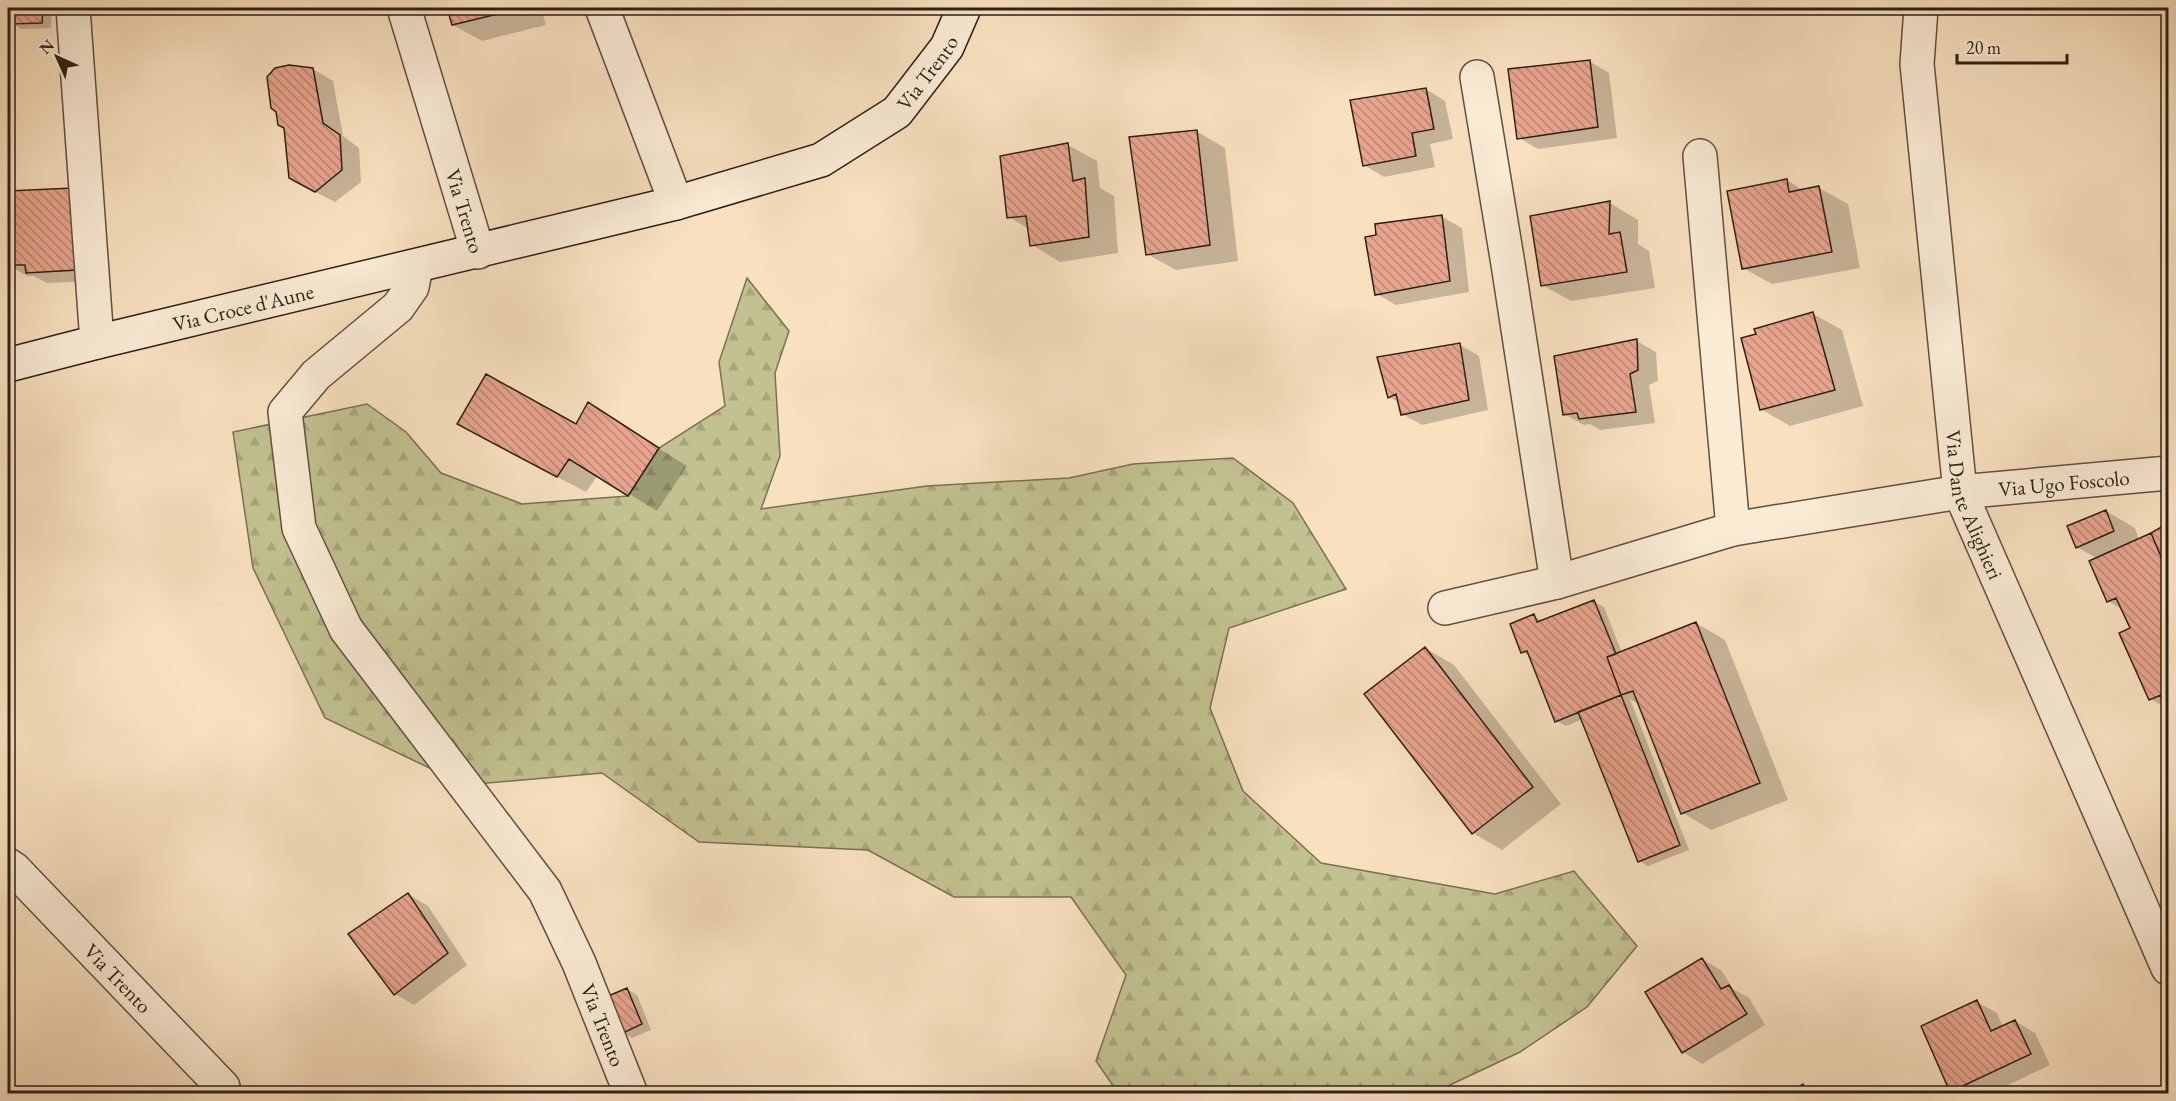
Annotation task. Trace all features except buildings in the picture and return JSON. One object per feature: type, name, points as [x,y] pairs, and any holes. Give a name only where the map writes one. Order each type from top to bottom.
[{"type":"street","points":[[73,8],[97,342]]},
{"type":"street","name":"Via Trento","points":[[404,8],[478,252],[676,203],[821,160],[897,112],[947,47],[964,8]]},
{"type":"street","points":[[602,8],[676,203]]},
{"type":"street","name":"Via Dante Alighieri","points":[[1921,8],[1917,64],[1960,492],[2169,968]]},
{"type":"street","points":[[1477,77],[1557,582]]},
{"type":"street","points":[[1700,156],[1733,529]]},
{"type":"street","name":"Via Croce d'Aune","points":[[8,365],[478,252]]},
{"type":"street","name":"Via Trento","points":[[416,267],[412,287],[398,307],[316,375],[285,412],[299,528],[346,629],[545,891],[579,963],[631,1094]]},
{"type":"street","name":"Via Ugo Foscolo","points":[[1445,608],[1557,582],[1733,529],[1960,492],[2169,473]]},
{"type":"street","name":"Via Trento","points":[[8,865],[15,869],[223,1087],[224,1094]]},
{"type":"green space","points":[[747,278],[789,331],[775,373],[780,456],[761,509],[927,486],[1069,478],[1133,464],[1233,458],[1293,503],[1346,589],[1229,628],[1210,708],[1243,791],[1321,863],[1495,894],[1574,871],[1637,946],[1587,1007],[1520,1052],[1433,1093],[1118,1093],[1096,1061],[1126,975],[1071,897],[954,897],[868,850],[699,842],[602,773],[465,785],[325,718],[253,568],[233,432],[367,404],[406,432],[441,473],[522,504],[628,496],[659,448],[725,406],[719,362]]}]
